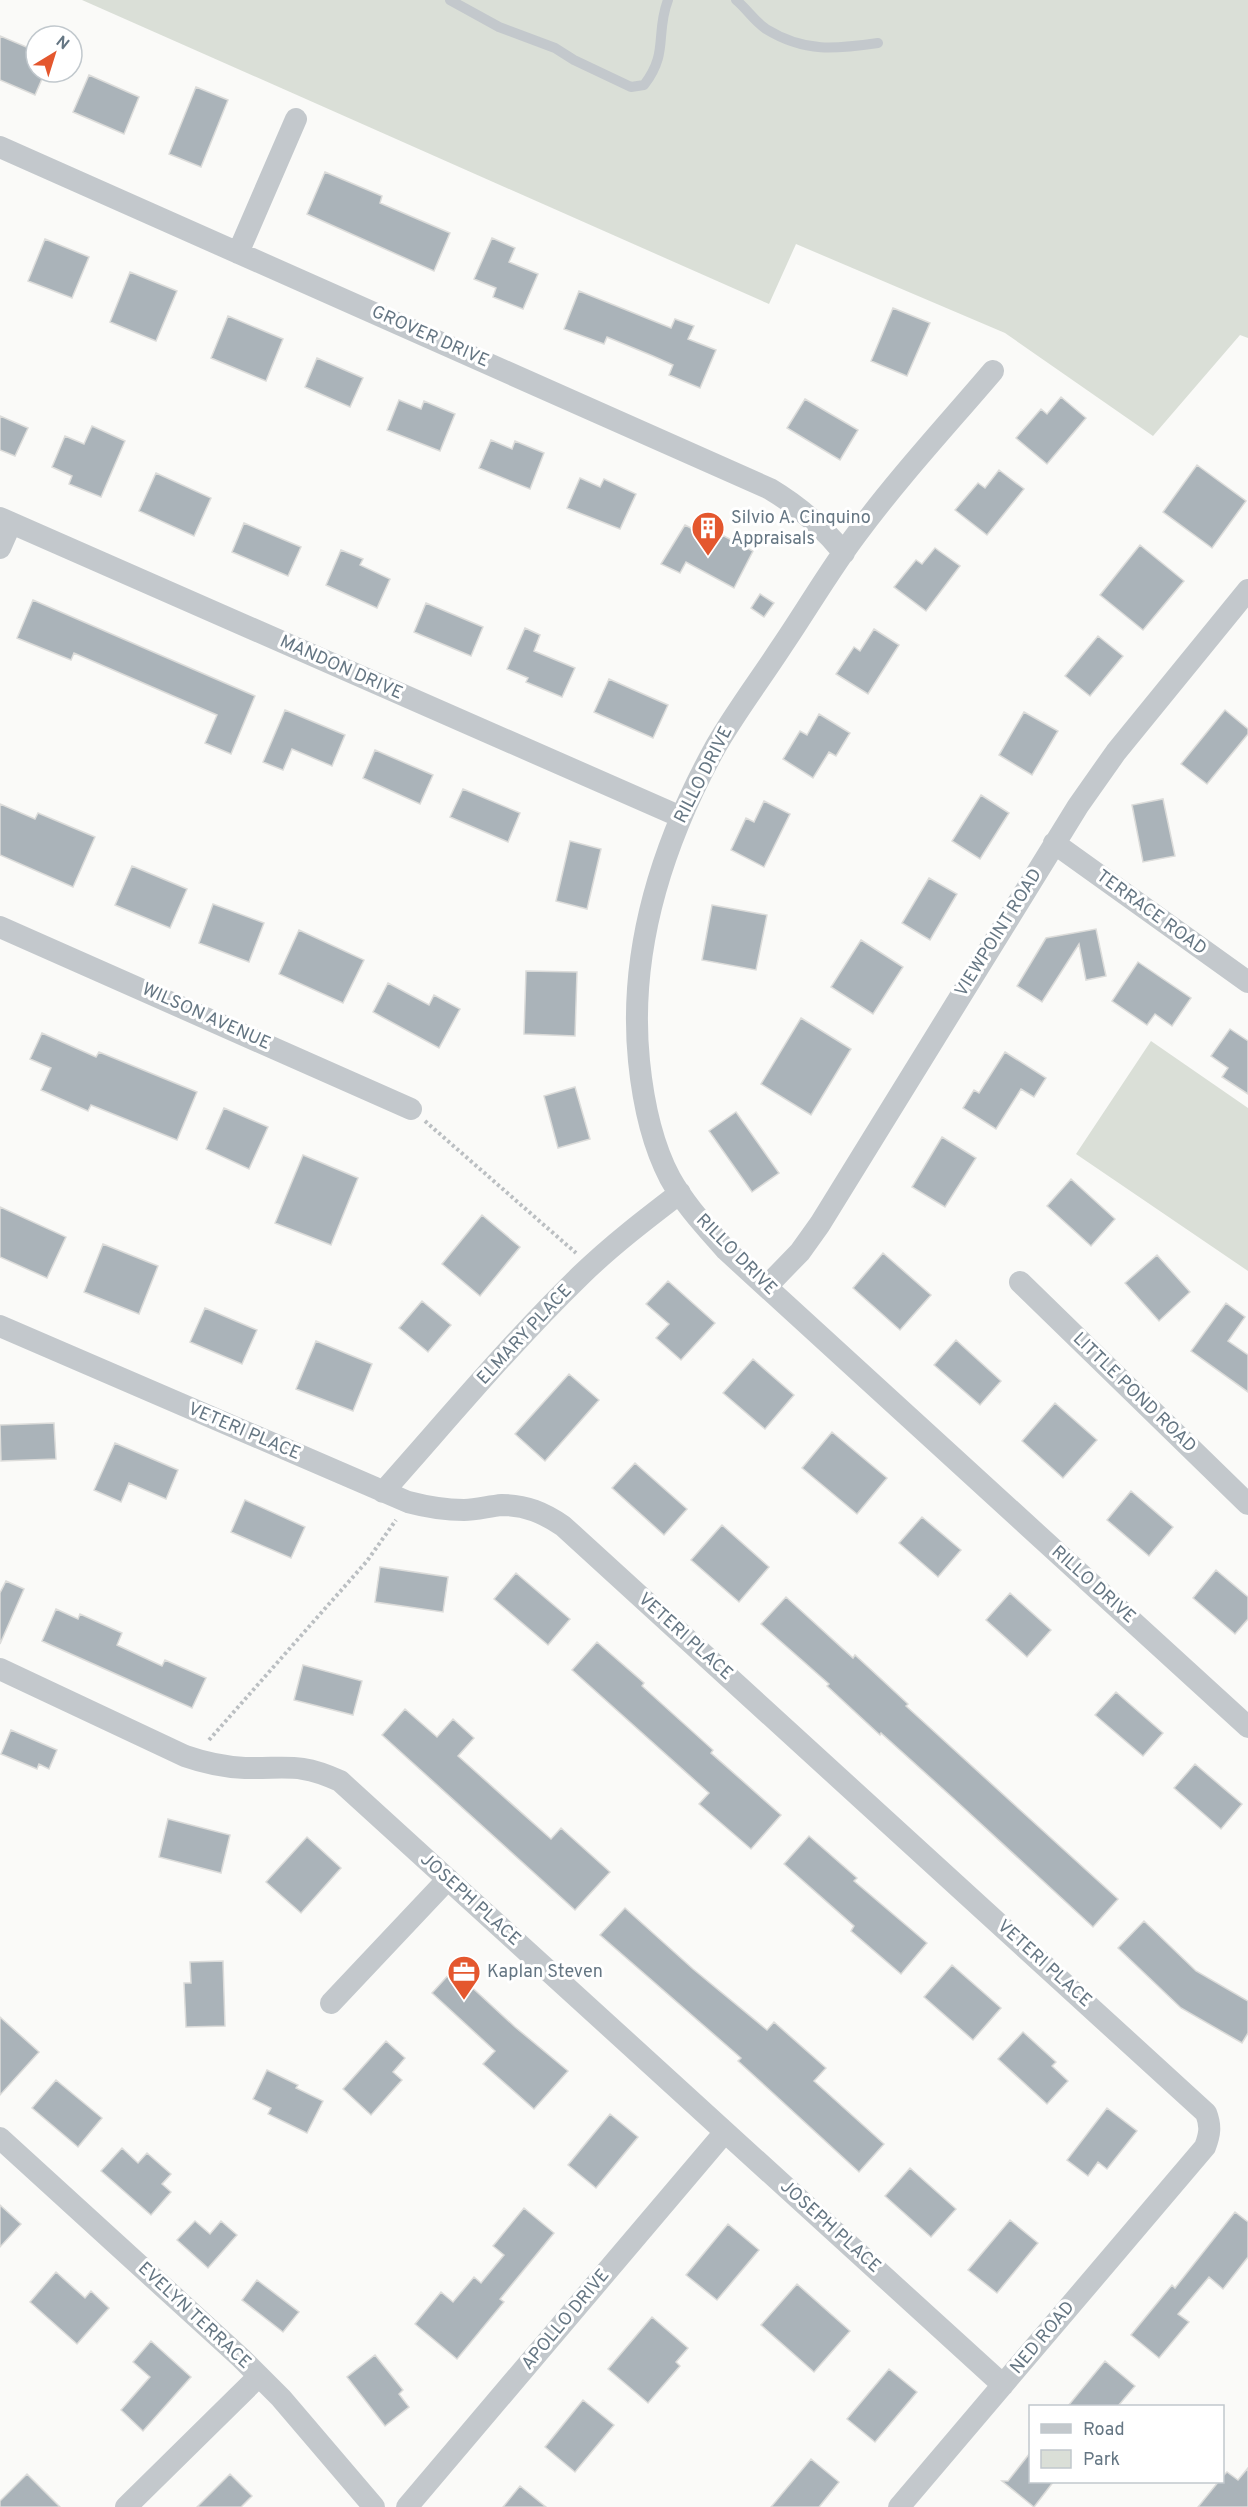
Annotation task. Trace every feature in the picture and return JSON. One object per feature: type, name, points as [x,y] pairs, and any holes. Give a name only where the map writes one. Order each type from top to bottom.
[{"type":"street","points":[[238,252],[296,119]]},
{"type":"street","name":"GROVER DRIVE","points":[[0,147],[770,489],[797,505],[814,519],[844,553]]},
{"type":"street","name":"RILLO DRIVE","points":[[993,371],[885,498],[844,553],[717,745],[681,818],[668,847],[651,904],[639,972],[635,1026],[642,1089],[651,1133],[669,1176],[686,1203],[726,1250],[1248,1726]]},
{"type":"street","points":[[0,548],[6,520]]},
{"type":"street","name":"MANDON DRIVE","points":[[6,520],[681,818]]},
{"type":"street","name":"VIEWPOINT ROAD","points":[[767,1286],[800,1252],[820,1224],[1054,843],[1116,752],[1248,590]]},
{"type":"street","name":"TERRACE ROAD","points":[[1054,843],[1248,982]]},
{"type":"street","name":"WILSON AVENUE","points":[[0,927],[411,1109]]},
{"type":"street","name":"ELMARY PLACE","points":[[383,1492],[538,1318],[628,1233],[680,1193]]},
{"type":"street","name":"LITTLE POND ROAD","points":[[1020,1282],[1248,1504]]},
{"type":"street","name":"VETERI PLACE","points":[[0,1326],[408,1502],[437,1509],[467,1510],[501,1505],[525,1507],[546,1514],[563,1526],[1206,2113],[1210,2122],[1210,2134],[1204,2147],[1186,2168]]},
{"type":"street","name":"JOSEPH PLACE","points":[[0,1669],[201,1761],[245,1768],[294,1766],[318,1771],[340,1781],[1003,2385]]},
{"type":"street","points":[[332,2003],[448,1879]]},
{"type":"street","name":"APOLLO DRIVE","points":[[406,2507],[725,2132]]},
{"type":"street","name":"EVELYN TERRACE","points":[[0,2138],[259,2376],[281,2398],[374,2507]]},
{"type":"street","name":"NED ROAD","points":[[899,2507],[1186,2168]]},
{"type":"street","points":[[126,2507],[259,2376]]},
{"type":"lane","points":[[450,0],[499,27],[555,48],[574,60],[631,87],[644,85],[658,63],[664,10],[668,0]]},
{"type":"lane","points":[[736,0],[766,29],[814,48],[825,49],[878,43]]},
{"type":"path","points":[[411,1109],[591,1266]]},
{"type":"path","points":[[201,1761],[208,1741],[367,1561],[408,1502]]},
{"type":"green space","points":[[82,0],[1248,0],[1248,338],[1240,335],[1153,436],[1005,333],[796,244],[769,304]]},
{"type":"green space","points":[[1151,1041],[1248,1108],[1248,1271],[1076,1154]]},
{"type":"building","points":[[0,36],[24,46],[24,84],[40,84],[35,95],[0,80]]},
{"type":"building","points":[[89,75],[139,97],[124,134],[73,112]]},
{"type":"building","points":[[196,87],[228,100],[201,167],[169,154]]},
{"type":"building","points":[[325,172],[382,196],[380,203],[450,233],[434,271],[307,214]]},
{"type":"building","points":[[492,238],[515,248],[509,262],[538,274],[523,309],[493,297],[496,288],[474,279]]},
{"type":"building","points":[[45,239],[89,257],[72,298],[28,281]]},
{"type":"building","points":[[130,272],[177,291],[156,341],[110,322]]},
{"type":"building","points":[[579,291],[671,328],[675,319],[694,326],[688,339],[716,350],[700,388],[669,375],[673,365],[653,356],[607,337],[604,344],[564,329]]},
{"type":"building","points":[[893,308],[930,323],[907,376],[871,361]]},
{"type":"building","points":[[228,316],[283,339],[266,381],[211,358]]},
{"type":"building","points":[[317,358],[363,378],[350,407],[305,387]]},
{"type":"building","points":[[1061,397],[1086,418],[1047,464],[1016,438],[1041,409],[1047,414]]},
{"type":"building","points":[[805,399],[858,430],[840,460],[787,428]]},
{"type":"building","points":[[399,400],[421,409],[424,401],[455,414],[440,451],[387,430]]},
{"type":"building","points":[[0,416],[28,428],[15,456],[0,450]]},
{"type":"building","points":[[92,426],[125,441],[101,497],[69,484],[72,476],[52,467],[65,436],[84,444]]},
{"type":"building","points":[[491,440],[512,449],[515,441],[544,453],[530,489],[479,468]]},
{"type":"building","points":[[1197,465],[1246,501],[1212,548],[1163,512]]},
{"type":"building","points":[[999,470],[1024,489],[987,535],[955,510],[978,483],[985,488]]},
{"type":"building","points":[[156,473],[211,498],[194,536],[139,511]]},
{"type":"building","points":[[580,478],[600,487],[604,479],[636,494],[620,529],[567,508]]},
{"type":"building","points":[[244,523],[301,547],[288,576],[232,552]]},
{"type":"building","name":"Silvio A. Cinquino Appraisals","points":[[685,525],[718,542],[722,535],[753,551],[734,588],[686,562],[680,573],[661,564]]},
{"type":"building","points":[[1140,545],[1184,581],[1143,630],[1100,595]]},
{"type":"building","points":[[935,548],[960,566],[926,611],[894,587],[916,560],[922,564]]},
{"type":"building","points":[[341,550],[363,559],[360,565],[390,579],[377,608],[326,585]]},
{"type":"building","points":[[760,594],[774,603],[764,617],[751,608]]},
{"type":"building","points":[[33,600],[255,696],[231,754],[205,743],[217,715],[74,653],[71,660],[17,638]]},
{"type":"building","points":[[426,603],[483,627],[471,656],[414,632]]},
{"type":"building","points":[[525,628],[540,635],[534,651],[575,668],[562,697],[526,682],[528,678],[507,669]]},
{"type":"building","points":[[874,629],[899,645],[868,694],[836,674],[854,647],[860,651]]},
{"type":"building","points":[[1098,636],[1123,656],[1090,696],[1065,676]]},
{"type":"building","points":[[609,679],[668,705],[653,738],[594,712]]},
{"type":"building","points":[[285,710],[345,735],[332,766],[292,749],[283,770],[263,762]]},
{"type":"building","points":[[1225,710],[1248,729],[1248,734],[1207,784],[1181,764]]},
{"type":"building","points":[[1024,712],[1058,731],[1032,775],[999,755]]},
{"type":"building","points":[[819,714],[850,733],[836,756],[829,752],[813,778],[783,759],[800,731],[807,735]]},
{"type":"building","points":[[375,750],[433,775],[420,804],[363,778]]},
{"type":"building","points":[[463,789],[520,813],[508,842],[450,817]]},
{"type":"building","points":[[981,795],[1009,813],[980,859],[952,841]]},
{"type":"building","points":[[1163,799],[1175,856],[1143,862],[1132,805]]},
{"type":"building","points":[[764,801],[790,814],[764,867],[731,850],[746,818],[754,822]]},
{"type":"building","points":[[0,804],[35,819],[38,813],[95,837],[73,887],[0,855]]},
{"type":"building","points":[[570,841],[601,849],[587,909],[556,901]]},
{"type":"building","points":[[132,866],[187,889],[170,928],[115,905]]},
{"type":"building","points":[[929,878],[957,894],[930,940],[902,923]]},
{"type":"building","points":[[213,904],[264,923],[249,962],[199,943]]},
{"type":"building","points":[[712,905],[767,915],[756,970],[702,960]]},
{"type":"building","points":[[1096,929],[1106,976],[1086,980],[1079,944],[1042,1002],[1017,986],[1046,938]]},
{"type":"building","points":[[299,930],[364,960],[343,1003],[279,974]]},
{"type":"building","points":[[861,940],[903,967],[873,1014],[831,987]]},
{"type":"building","points":[[1138,962],[1191,998],[1172,1026],[1155,1014],[1147,1025],[1112,1001]]},
{"type":"building","points":[[526,971],[577,972],[575,1036],[524,1034]]},
{"type":"building","points":[[388,983],[429,1005],[434,995],[460,1009],[439,1048],[373,1012]]},
{"type":"building","points":[[801,1018],[851,1049],[811,1115],[761,1084]]},
{"type":"building","points":[[1230,1029],[1248,1041],[1248,1094],[1222,1077],[1228,1068],[1211,1056]]},
{"type":"building","points":[[42,1033],[96,1057],[99,1052],[197,1092],[177,1140],[91,1105],[88,1111],[41,1090],[51,1068],[30,1059]]},
{"type":"building","points":[[1005,1052],[1046,1078],[1034,1097],[1021,1089],[996,1129],[963,1108],[974,1090],[979,1093]]},
{"type":"building","points":[[575,1087],[590,1139],[558,1148],[544,1096]]},
{"type":"building","points":[[224,1108],[268,1127],[249,1169],[206,1149]]},
{"type":"building","points":[[736,1112],[779,1173],[752,1192],[709,1131]]},
{"type":"building","points":[[942,1137],[976,1158],[945,1207],[912,1187]]},
{"type":"building","points":[[303,1155],[358,1178],[331,1245],[275,1223]]},
{"type":"building","points":[[1071,1179],[1115,1219],[1091,1246],[1047,1206]]},
{"type":"building","points":[[0,1207],[66,1237],[47,1278],[0,1257]]},
{"type":"building","points":[[482,1215],[520,1247],[480,1296],[442,1264]]},
{"type":"building","points":[[103,1244],[158,1266],[139,1314],[84,1292]]},
{"type":"building","points":[[883,1253],[931,1295],[900,1330],[853,1288]]},
{"type":"building","points":[[1157,1255],[1190,1292],[1159,1321],[1125,1283]]},
{"type":"building","points":[[668,1281],[715,1323],[681,1360],[656,1338],[669,1324],[646,1304]]},
{"type":"building","points":[[422,1301],[451,1325],[428,1352],[399,1328]]},
{"type":"building","points":[[1226,1303],[1245,1317],[1228,1341],[1248,1355],[1248,1392],[1191,1351]]},
{"type":"building","points":[[205,1308],[257,1330],[242,1364],[190,1342]]},
{"type":"building","points":[[956,1340],[1001,1381],[980,1405],[934,1365]]},
{"type":"building","points":[[316,1341],[372,1364],[353,1411],[296,1389]]},
{"type":"building","points":[[753,1359],[794,1395],[765,1429],[723,1393]]},
{"type":"building","points":[[569,1374],[599,1400],[545,1461],[515,1434]]},
{"type":"building","points":[[1055,1403],[1097,1440],[1063,1478],[1022,1441]]},
{"type":"building","points":[[54,1423],[56,1459],[1,1461],[0,1425]]},
{"type":"building","points":[[832,1432],[887,1478],[857,1514],[802,1468]]},
{"type":"building","points":[[115,1443],[178,1470],[166,1499],[129,1483],[121,1502],[94,1490]]},
{"type":"building","points":[[635,1463],[687,1509],[664,1535],[612,1488]]},
{"type":"building","points":[[1131,1491],[1173,1527],[1149,1556],[1107,1520]]},
{"type":"building","points":[[245,1500],[305,1527],[291,1558],[231,1532]]},
{"type":"building","points":[[922,1517],[961,1550],[938,1577],[899,1543]]},
{"type":"building","points":[[722,1525],[769,1567],[739,1602],[691,1560]]},
{"type":"building","points":[[380,1567],[448,1577],[443,1612],[375,1602]]},
{"type":"building","points":[[1216,1570],[1248,1597],[1248,1619],[1235,1634],[1193,1598]]},
{"type":"building","points":[[516,1573],[570,1619],[548,1645],[494,1599]]},
{"type":"building","points":[[6,1581],[24,1589],[0,1644],[0,1593]]},
{"type":"building","points":[[1010,1593],[1051,1630],[1027,1657],[986,1620]]},
{"type":"building","points":[[786,1597],[853,1658],[855,1655],[908,1704],[906,1706],[1118,1899],[1093,1927],[761,1624]]},
{"type":"building","points":[[56,1609],[78,1619],[80,1614],[122,1633],[117,1645],[162,1666],[165,1660],[206,1678],[192,1708],[42,1641]]},
{"type":"building","points":[[597,1642],[644,1683],[642,1686],[713,1750],[711,1753],[781,1815],[751,1849],[699,1804],[709,1793],[572,1670]]},
{"type":"building","points":[[303,1665],[362,1681],[353,1715],[294,1700]]},
{"type":"building","points":[[1116,1692],[1163,1733],[1143,1756],[1095,1715]]},
{"type":"building","points":[[405,1709],[437,1737],[453,1719],[474,1738],[458,1756],[551,1839],[561,1828],[610,1872],[575,1910],[382,1735]]},
{"type":"building","points":[[11,1730],[57,1750],[49,1769],[39,1764],[37,1769],[1,1754]]},
{"type":"building","points":[[1195,1764],[1242,1804],[1221,1829],[1174,1788]]},
{"type":"building","points":[[168,1819],[230,1835],[221,1873],[159,1857]]},
{"type":"building","points":[[809,1836],[857,1878],[854,1881],[927,1943],[901,1974],[851,1931],[854,1926],[784,1864]]},
{"type":"building","points":[[307,1837],[341,1868],[301,1913],[266,1882]]},
{"type":"building","points":[[625,1908],[693,1969],[767,2030],[774,2022],[826,2068],[814,2081],[884,2144],[859,2172],[738,2061],[741,2058],[600,1935]]},
{"type":"building","points":[[1144,1921],[1196,1971],[1248,2001],[1248,2033],[1242,2043],[1181,2008],[1118,1948]]},
{"type":"building","points":[[223,1961],[225,2026],[186,2027],[184,1983],[191,1983],[190,1962]]},
{"type":"building","points":[[952,1965],[1001,2008],[973,2040],[924,1997]]},
{"type":"building","points":[[453,1970],[515,2027],[568,2071],[534,2109],[483,2064],[495,2051],[432,1993]]},
{"type":"building","points":[[0,2017],[39,2052],[0,2095]]},
{"type":"building","points":[[1023,2032],[1056,2062],[1052,2066],[1068,2081],[1047,2104],[998,2059]]},
{"type":"building","points":[[386,2041],[405,2058],[393,2072],[402,2080],[371,2115],[343,2089]]},
{"type":"building","points":[[267,2070],[298,2085],[296,2088],[323,2101],[307,2133],[268,2114],[271,2108],[253,2099]]},
{"type":"building","points":[[56,2080],[102,2118],[78,2147],[32,2108]]},
{"type":"building","points":[[1107,2108],[1137,2131],[1107,2169],[1098,2162],[1088,2176],[1067,2160]]},
{"type":"building","points":[[610,2114],[638,2137],[596,2188],[568,2165]]},
{"type":"building","points":[[122,2148],[138,2163],[147,2153],[171,2174],[162,2184],[171,2192],[151,2215],[101,2171]]},
{"type":"building","points":[[910,2168],[956,2209],[931,2237],[885,2196]]},
{"type":"building","points":[[0,2205],[21,2224],[0,2247]]},
{"type":"building","points":[[524,2208],[554,2233],[500,2299],[504,2302],[457,2359],[415,2324],[441,2292],[453,2302],[474,2277],[481,2283],[504,2255],[493,2246]]},
{"type":"building","points":[[1235,2212],[1248,2222],[1248,2257],[1223,2289],[1209,2277],[1178,2314],[1189,2322],[1159,2358],[1131,2335],[1172,2285],[1175,2288]]},
{"type":"building","points":[[1010,2220],[1038,2243],[997,2293],[968,2270]]},
{"type":"building","points":[[195,2221],[210,2234],[221,2221],[237,2235],[208,2268],[177,2240]]},
{"type":"building","points":[[728,2224],[759,2250],[717,2300],[686,2275]]},
{"type":"building","points":[[56,2272],[85,2298],[91,2291],[109,2308],[77,2344],[30,2302]]},
{"type":"building","points":[[257,2280],[299,2312],[283,2332],[242,2300]]},
{"type":"building","points":[[797,2284],[850,2331],[814,2372],[761,2325]]},
{"type":"building","points":[[652,2317],[688,2348],[676,2362],[680,2366],[648,2403],[608,2369]]},
{"type":"building","points":[[151,2341],[191,2377],[143,2431],[121,2410],[150,2377],[133,2362]]},
{"type":"building","points":[[375,2355],[403,2390],[399,2394],[409,2407],[385,2426],[347,2377]]},
{"type":"building","points":[[1105,2361],[1135,2386],[1119,2405],[1069,2405]]},
{"type":"building","points":[[889,2369],[917,2392],[875,2442],[847,2419]]},
{"type":"building","points":[[583,2400],[614,2425],[575,2472],[545,2447]]},
{"type":"building","points":[[1029,2454],[1029,2483],[1052,2483],[1034,2507],[1002,2481],[1008,2481]]},
{"type":"building","points":[[811,2459],[839,2482],[819,2507],[771,2507]]},
{"type":"building","points":[[1248,2468],[1248,2507],[1198,2507],[1217,2483],[1224,2483],[1224,2475],[1227,2472],[1238,2480]]},
{"type":"building","points":[[27,2474],[60,2507],[0,2507],[0,2501]]},
{"type":"building","points":[[230,2474],[252,2496],[241,2507],[197,2507]]},
{"type":"building","points":[[520,2486],[546,2507],[503,2507]]},
{"type":"place","name":"Silvio A. Cinquino Appraisals","points":[[708,557]]},
{"type":"place","name":"Kaplan Steven","points":[[464,2001]]}]
